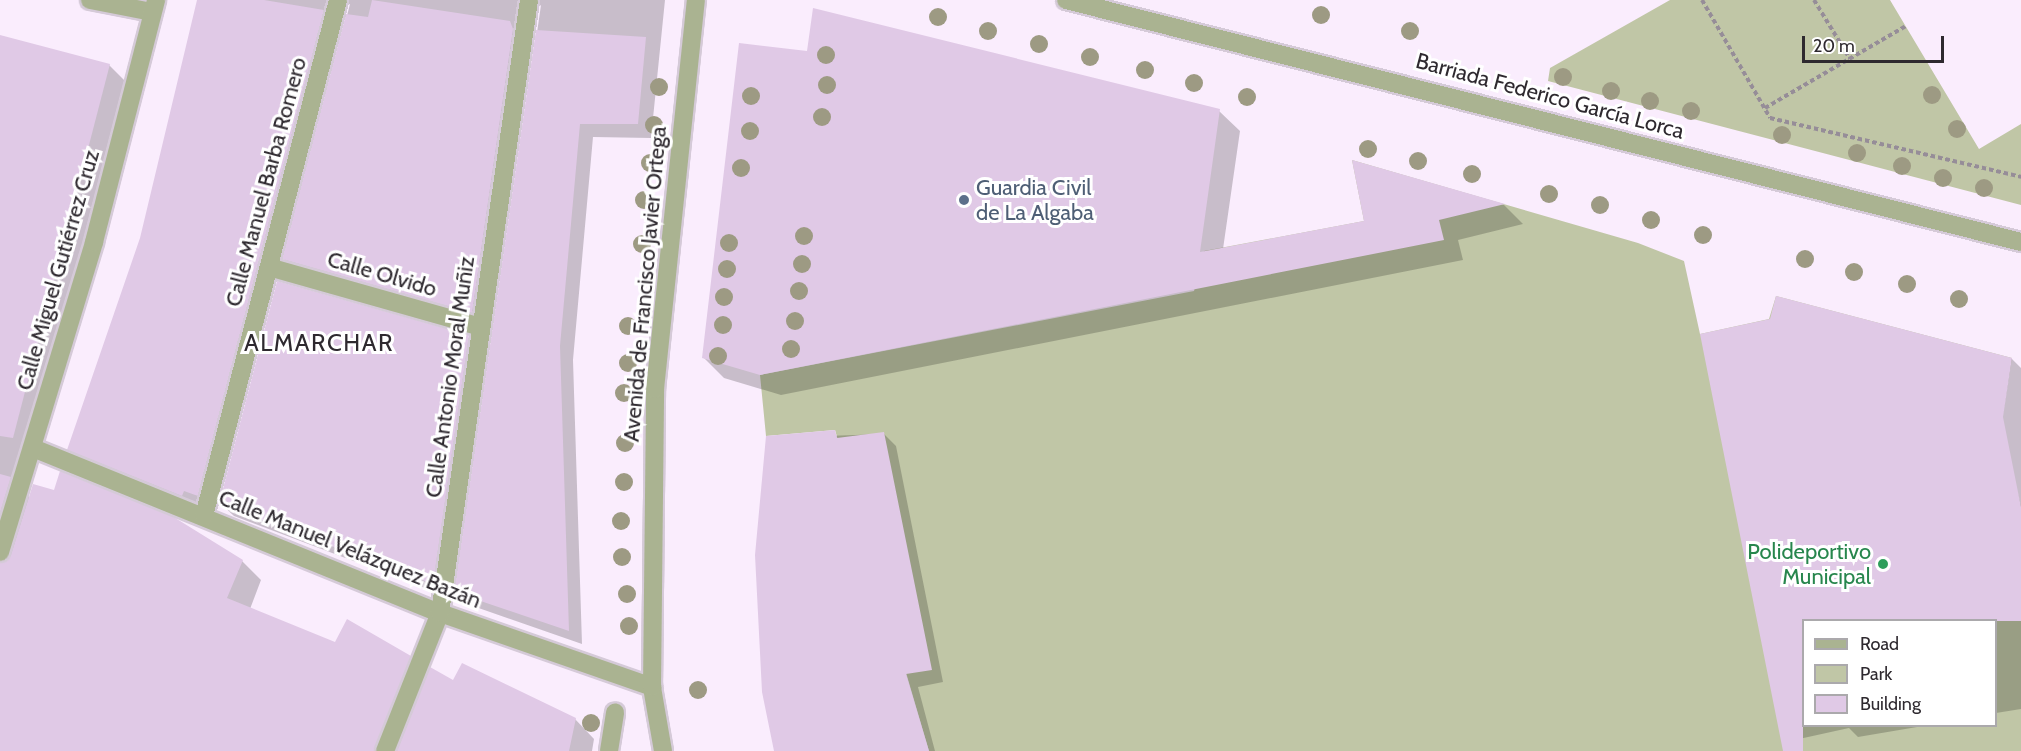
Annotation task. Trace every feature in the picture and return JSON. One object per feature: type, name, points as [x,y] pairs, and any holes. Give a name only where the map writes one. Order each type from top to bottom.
[{"type":"street","points":[[90,0],[154,6]]},
{"type":"street","name":"Calle Manuel Barba Romero","points":[[204,516],[338,0]]},
{"type":"street","name":"Calle Antonio Moral Muñiz","points":[[384,751],[440,613],[529,0]]},
{"type":"street","name":"Avenida de Francisco Javier Ortega","points":[[663,751],[652,687],[655,389],[696,0]]},
{"type":"street","name":"Barriada Federico García Lorca","points":[[1066,0],[2021,242]]},
{"type":"street","name":"Calle Miguel Gutiérrez Cruz","points":[[0,552],[33,448],[154,6]]},
{"type":"street","name":"Calle Olvido","points":[[269,267],[482,327]]},
{"type":"street","name":"Calle Manuel Velázquez Bazán","points":[[33,448],[440,613],[652,687]]},
{"type":"street","points":[[609,751],[615,712]]},
{"type":"path","points":[[1702,0],[1770,118],[2021,177]]},
{"type":"path","points":[[1814,0],[1850,59]]},
{"type":"path","points":[[1765,108],[1906,26]]},
{"type":"green space","points":[[1670,0],[1890,0],[1979,149],[2021,124],[2021,205],[1548,81],[1550,68]]},
{"type":"green space","points":[[1352,160],[1638,243],[1684,261],[1700,334],[1769,319],[1776,296],[2012,358],[2001,425],[2021,507],[2021,751],[929,751],[835,430],[766,436],[760,375],[1194,291],[1204,251],[1364,221]]},
{"type":"building","points":[[197,0],[264,0],[324,10],[198,496],[184,491],[182,496],[67,450],[140,238]]},
{"type":"building","points":[[372,0],[510,21],[513,29],[472,313],[282,259],[346,14],[368,17]]},
{"type":"building","name":"Guardia Civil de La Algaba","points":[[813,8],[1220,109],[1200,252],[1364,221],[1352,160],[1505,204],[1439,220],[1444,240],[760,375],[702,358],[739,43],[807,51]]},
{"type":"building","points":[[536,30],[646,37],[638,124],[580,124],[560,346],[569,631],[454,592]]},
{"type":"building","points":[[0,35],[110,64],[13,438],[0,436]]},
{"type":"building","points":[[277,281],[469,335],[433,584],[219,504]]},
{"type":"building","name":"Polideportivo Municipal","points":[[1776,296],[2012,358],[2003,417],[2021,507],[2021,621],[1802,619],[1803,751],[1783,751],[1700,334],[1770,319]]},
{"type":"building","points":[[835,430],[837,438],[884,432],[932,670],[906,674],[929,751],[774,751],[762,692],[755,555],[766,436]]},
{"type":"building","points":[[60,471],[172,516],[243,560],[227,598],[335,642],[347,619],[411,656],[374,751],[0,751],[0,563],[11,555],[33,484],[54,490]]},
{"type":"building","points":[[0,474],[11,477],[0,513]]},
{"type":"building","points":[[462,663],[576,718],[569,751],[397,751],[430,667],[453,680]]},
{"type":"place","name":"Guardia Civil de La Algaba","points":[[964,200]]},
{"type":"place","name":"Polideportivo Municipal","points":[[1883,564]]},
{"type":"district","name":"ALMARCHAR","points":[[319,343]]}]
